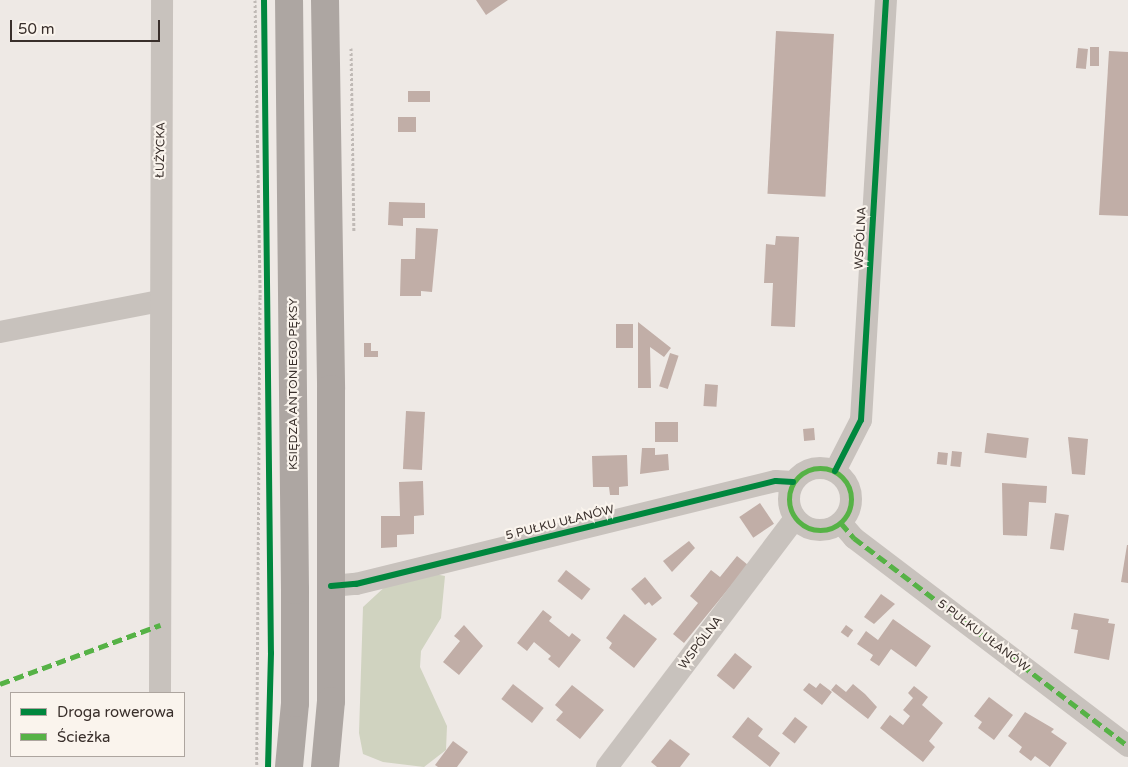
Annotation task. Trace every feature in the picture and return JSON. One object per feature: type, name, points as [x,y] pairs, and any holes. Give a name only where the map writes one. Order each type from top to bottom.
[{"type":"main road","name":"KSIĘDZA ANTONIEGO PĘKSY","points":[[289,0],[295,590],[295,703],[289,767]]},
{"type":"main road","points":[[325,0],[332,586],[331,701],[325,767]]},
{"type":"street","name":"ŁUŻYCKA","points":[[160,692],[159,301],[162,0]]},
{"type":"street","name":"WSPÓLNA","points":[[835,471],[861,420],[886,0]]},
{"type":"street","points":[[0,332],[159,301]]},
{"type":"street","points":[[816,467],[835,471],[848,485],[852,495],[847,514],[841,522],[822,530],[807,527],[795,518],[788,500],[793,482],[816,467]]},
{"type":"street","name":"5 PUŁKU UŁANÓW","points":[[332,586],[356,584],[776,482],[793,482]]},
{"type":"street","name":"WSPÓLNA","points":[[607,767],[795,518]]},
{"type":"street","name":"5 PUŁKU UŁANÓW","points":[[841,522],[854,538],[1128,746]]},
{"type":"path","points":[[255,0],[260,296],[257,767]]},
{"type":"path","points":[[264,0],[268,406]]},
{"type":"green space","points":[[435,574],[445,576],[441,618],[421,651],[420,667],[447,726],[446,750],[424,767],[383,762],[363,754],[359,733],[363,607],[389,583]]},
{"type":"building","points":[[476,0],[508,0],[486,15]]},
{"type":"building","points":[[776,31],[834,34],[825,197],[767,194]]},
{"type":"building","points":[[1090,47],[1099,47],[1099,66],[1090,66]]},
{"type":"building","points":[[1078,48],[1088,49],[1086,69],[1076,68]]},
{"type":"building","points":[[1109,51],[1128,52],[1128,216],[1099,215]]},
{"type":"building","points":[[408,91],[430,91],[430,102],[408,102]]},
{"type":"building","points":[[398,117],[416,117],[416,132],[398,132]]},
{"type":"building","points":[[389,202],[425,203],[425,218],[403,218],[403,226],[388,225]]},
{"type":"building","points":[[416,228],[438,229],[432,292],[421,291],[421,296],[400,296],[401,259],[415,259]]},
{"type":"building","points":[[776,236],[799,237],[795,327],[771,326],[773,283],[764,283],[766,244],[775,245]]},
{"type":"building","points":[[638,322],[671,348],[664,357],[650,347],[651,388],[638,388]]},
{"type":"building","points":[[616,324],[633,324],[633,348],[616,348]]},
{"type":"building","points":[[364,343],[371,343],[371,351],[378,351],[378,357],[364,357]]},
{"type":"building","points":[[670,353],[679,356],[668,389],[659,386]]},
{"type":"building","points":[[705,384],[718,385],[716,407],[703,406]]},
{"type":"building","points":[[406,411],[425,412],[422,470],[403,469]]},
{"type":"building","points":[[655,422],[678,422],[678,442],[655,442]]},
{"type":"building","points":[[814,428],[815,440],[804,441],[803,429]]},
{"type":"building","points":[[987,433],[1029,438],[1026,458],[985,453]]},
{"type":"building","points":[[1068,437],[1088,439],[1085,475],[1072,474]]},
{"type":"building","points":[[642,448],[655,448],[655,455],[668,454],[669,470],[640,474]]},
{"type":"building","points":[[952,451],[962,452],[960,467],[950,466]]},
{"type":"building","points":[[938,452],[948,453],[947,465],[937,464]]},
{"type":"building","points":[[627,455],[628,486],[619,487],[619,495],[610,495],[609,487],[593,487],[592,456]]},
{"type":"building","points":[[423,481],[424,515],[414,516],[414,534],[397,535],[397,547],[381,548],[381,516],[400,516],[399,482]]},
{"type":"building","points":[[1002,483],[1047,486],[1046,503],[1029,502],[1027,536],[1003,535]]},
{"type":"building","points":[[760,503],[774,524],[753,538],[739,517]]},
{"type":"building","points":[[1055,513],[1069,515],[1064,551],[1050,549]]},
{"type":"building","points":[[689,541],[695,548],[672,572],[663,561]]},
{"type":"building","points":[[1128,545],[1128,583],[1121,582]]},
{"type":"building","points":[[737,556],[748,565],[684,643],[673,634],[698,603],[690,596],[711,570],[720,577]]},
{"type":"building","points":[[566,570],[590,589],[582,600],[557,581]]},
{"type":"building","points":[[645,577],[662,598],[652,606],[649,602],[645,605],[631,589]]},
{"type":"building","points":[[881,594],[895,604],[874,624],[864,617]]},
{"type":"building","points":[[543,610],[552,617],[549,621],[569,637],[572,633],[581,640],[559,668],[548,659],[551,656],[534,642],[527,651],[517,643]]},
{"type":"building","points":[[1074,613],[1109,619],[1108,623],[1115,624],[1109,660],[1074,653],[1078,630],[1071,629]]},
{"type":"building","points":[[624,614],[657,639],[634,668],[609,648],[612,643],[606,638]]},
{"type":"building","points":[[893,619],[931,646],[916,667],[891,649],[879,666],[870,660],[873,655],[857,644],[866,631],[878,640]]},
{"type":"building","points":[[464,625],[483,646],[459,675],[443,662],[460,641],[454,636]]},
{"type":"building","points":[[846,625],[853,630],[848,638],[841,632]]},
{"type":"building","points":[[735,653],[752,667],[734,689],[717,676]]},
{"type":"building","points":[[809,683],[816,688],[820,683],[832,692],[822,705],[803,690]]},
{"type":"building","points":[[513,684],[544,708],[532,723],[501,699]]},
{"type":"building","points":[[836,684],[846,692],[853,684],[877,707],[868,719],[831,690]]},
{"type":"building","points":[[572,685],[604,710],[580,739],[556,720],[563,712],[555,705]]},
{"type":"building","points":[[914,686],[928,697],[922,705],[943,723],[929,741],[935,747],[923,762],[880,728],[890,715],[903,725],[910,716],[903,710],[913,698],[908,693]]},
{"type":"building","points":[[989,697],[1013,715],[994,740],[978,728],[982,722],[974,716]]},
{"type":"building","points":[[1025,712],[1054,729],[1051,732],[1067,743],[1050,767],[1035,756],[1031,761],[1019,752],[1022,747],[1008,736]]},
{"type":"building","points":[[748,717],[763,729],[758,736],[780,753],[770,767],[732,737]]},
{"type":"building","points":[[795,717],[808,727],[795,743],[782,734]]},
{"type":"building","points":[[670,739],[690,754],[680,767],[657,767],[651,762]]},
{"type":"building","points":[[453,741],[468,752],[457,767],[438,767],[435,765]]},
{"type":"marked path","points":[[814,468],[826,468],[842,477],[849,487],[851,499],[849,511],[842,521],[826,530],[814,530],[803,525],[794,516],[789,505],[789,493],[794,482],[803,473],[814,468]]},
{"type":"marked path","points":[[841,523],[854,538],[1128,746]]},
{"type":"marked path","points":[[0,684],[160,625]]},
{"type":"cycle path","points":[[264,0],[271,653],[268,767]]},
{"type":"cycle path","points":[[835,471],[861,420],[886,0]]},
{"type":"cycle path","points":[[331,586],[356,584],[776,481],[793,482]]}]
